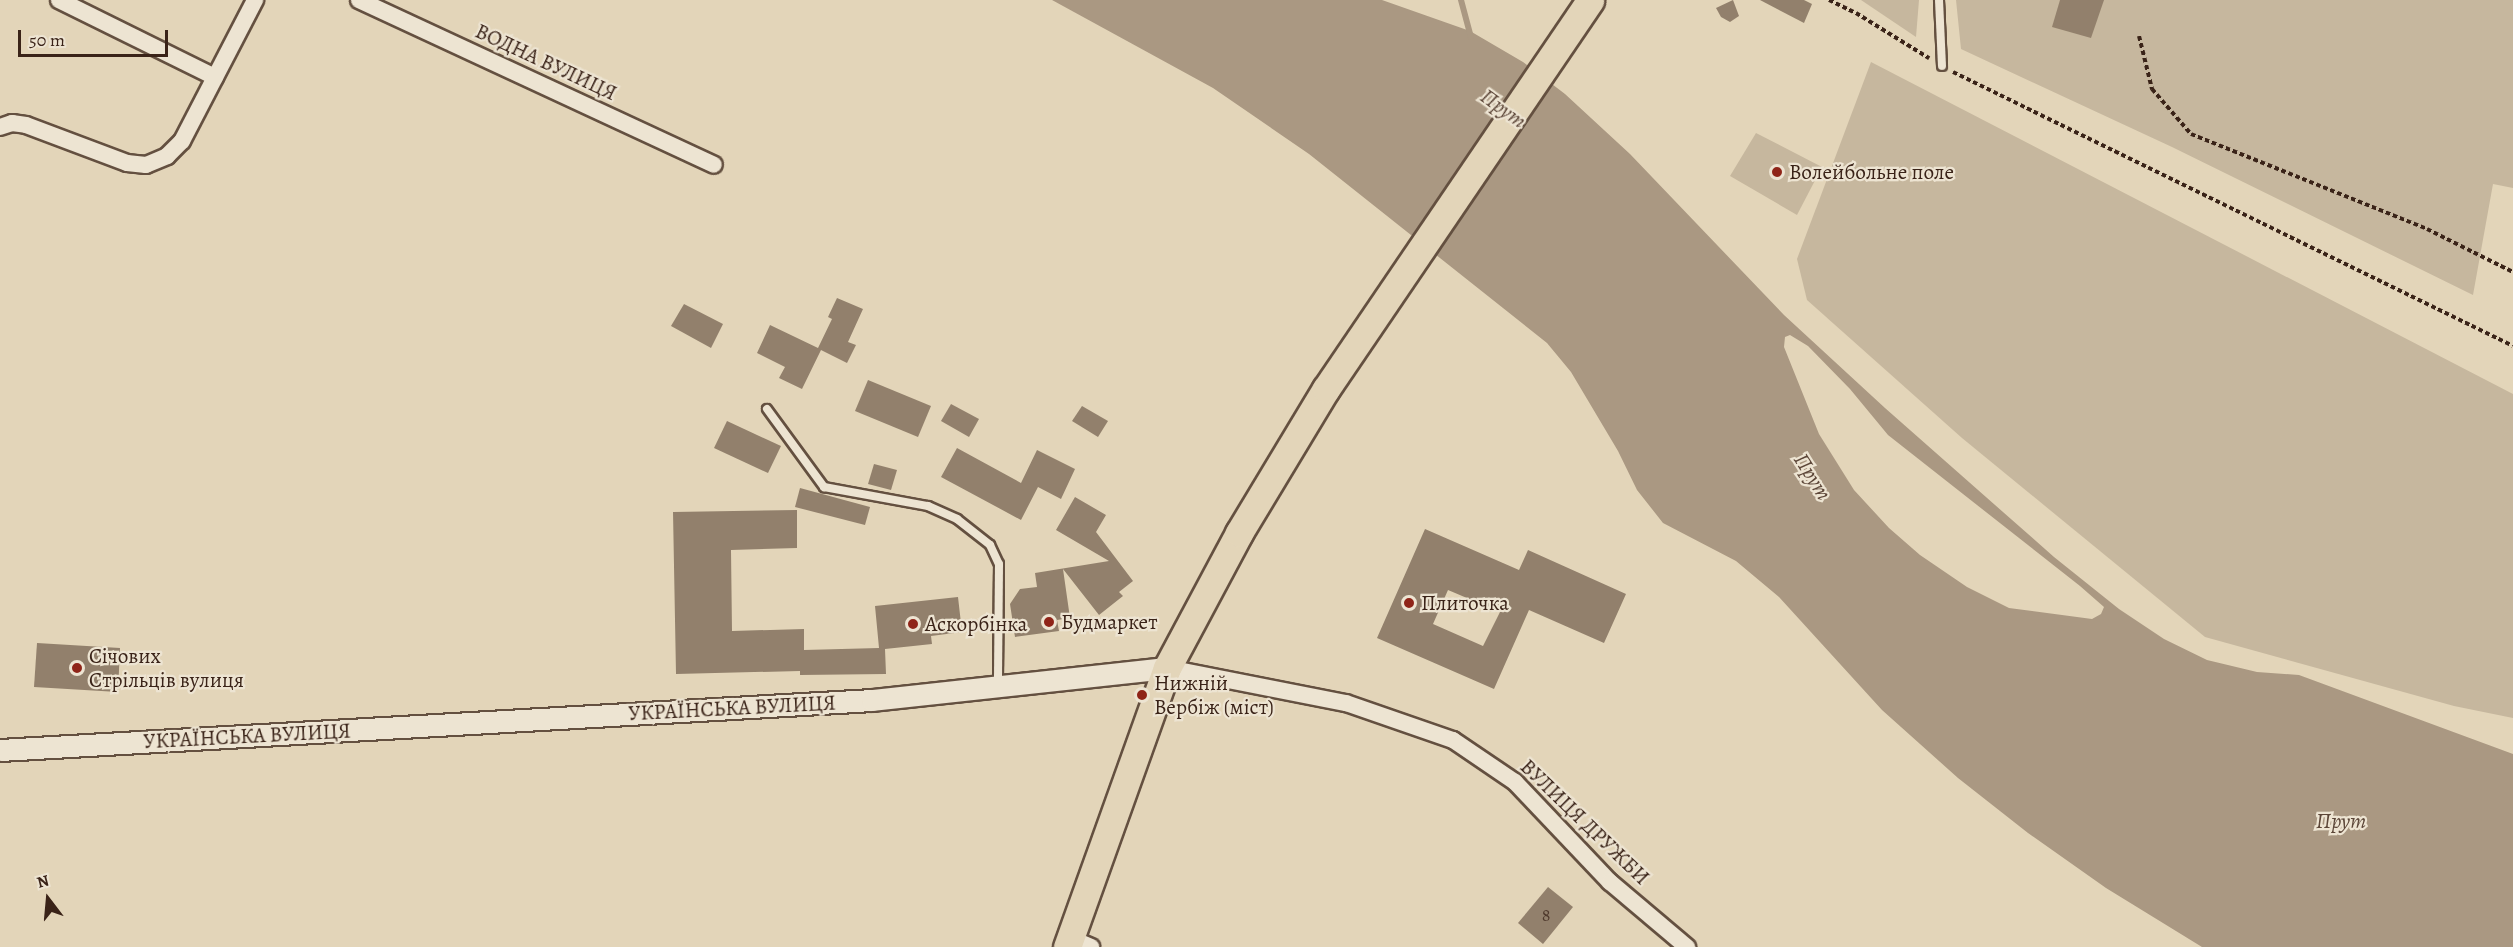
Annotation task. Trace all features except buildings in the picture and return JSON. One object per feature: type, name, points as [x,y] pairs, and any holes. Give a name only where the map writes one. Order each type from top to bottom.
[{"type":"main road","points":[[1076,944],[1167,668],[1239,532],[1326,389],[1590,0]]},
{"type":"street","points":[[59,0],[215,77]]},
{"type":"street","points":[[0,127],[12,123],[26,125],[127,163],[146,165],[166,156],[182,141],[255,0]]},
{"type":"street","name":"ВОДНА ВУЛИЦЯ","points":[[359,0],[714,165]]},
{"type":"street","name":"УКРАЇНСЬКА ВУЛИЦЯ","points":[[0,750],[872,700],[1167,668]]},
{"type":"street","name":"ВУЛИЦЯ ДРУЖБИ","points":[[1167,668],[1346,703],[1453,740],[1515,782],[1610,882],[1687,947]]},
{"type":"lane","points":[[1939,0],[1942,66]]},
{"type":"lane","points":[[767,409],[824,487],[928,506],[957,519],[990,545],[999,564],[998,686]]},
{"type":"path","points":[[1829,0],[1857,13],[1942,66],[2513,346]]},
{"type":"path","points":[[2139,36],[2152,89],[2191,134],[2427,230],[2513,272]]},
{"type":"shaded area","points":[[1861,0],[1919,0],[1916,37]]},
{"type":"shaded area","points":[[1956,0],[2513,0],[2513,188],[2493,184],[2473,295],[2172,147],[1961,49]]},
{"type":"shaded area","points":[[1871,62],[2513,394],[2513,718],[2454,706],[2205,637],[1962,438],[1807,300],[1797,259]]},
{"type":"shaded area","name":"Волейбольне поле","points":[[1756,133],[1822,167],[1797,215],[1730,176]]},
{"type":"water","name":"Прут","points":[[1052,0],[1382,0],[1470,31],[1523,62],[1565,94],[1630,154],[1784,315],[1885,408],[2054,557],[2119,609],[2164,639],[2207,660],[2257,672],[2299,675],[2513,754],[2513,947],[2202,947],[2106,888],[2028,833],[1958,778],[1882,710],[1779,597],[1736,561],[1663,523],[1637,490],[1618,451],[1571,372],[1547,343],[1309,154],[1213,88]],"holes":[[[1790,335],[1808,346],[1850,389],[1888,435],[2080,586],[2104,607],[2101,614],[2092,619],[2009,608],[1967,587],[1920,555],[1889,528],[1854,490],[1819,434],[1784,347],[1785,337]]]},
{"type":"waterway","points":[[1461,0],[1471,37]]},
{"type":"place","name":"Волейбольне поле","points":[[1777,172]]},
{"type":"place","name":"Плиточка","points":[[1409,603]]},
{"type":"place","name":"Будмаркет","points":[[1049,622]]},
{"type":"place","name":"Аскорбінка","points":[[913,624]]},
{"type":"place","name":"Січових Стрільців вулиця","points":[[77,668]]},
{"type":"place","name":"Нижній Вербіж (міст)","points":[[1142,695]]}]
